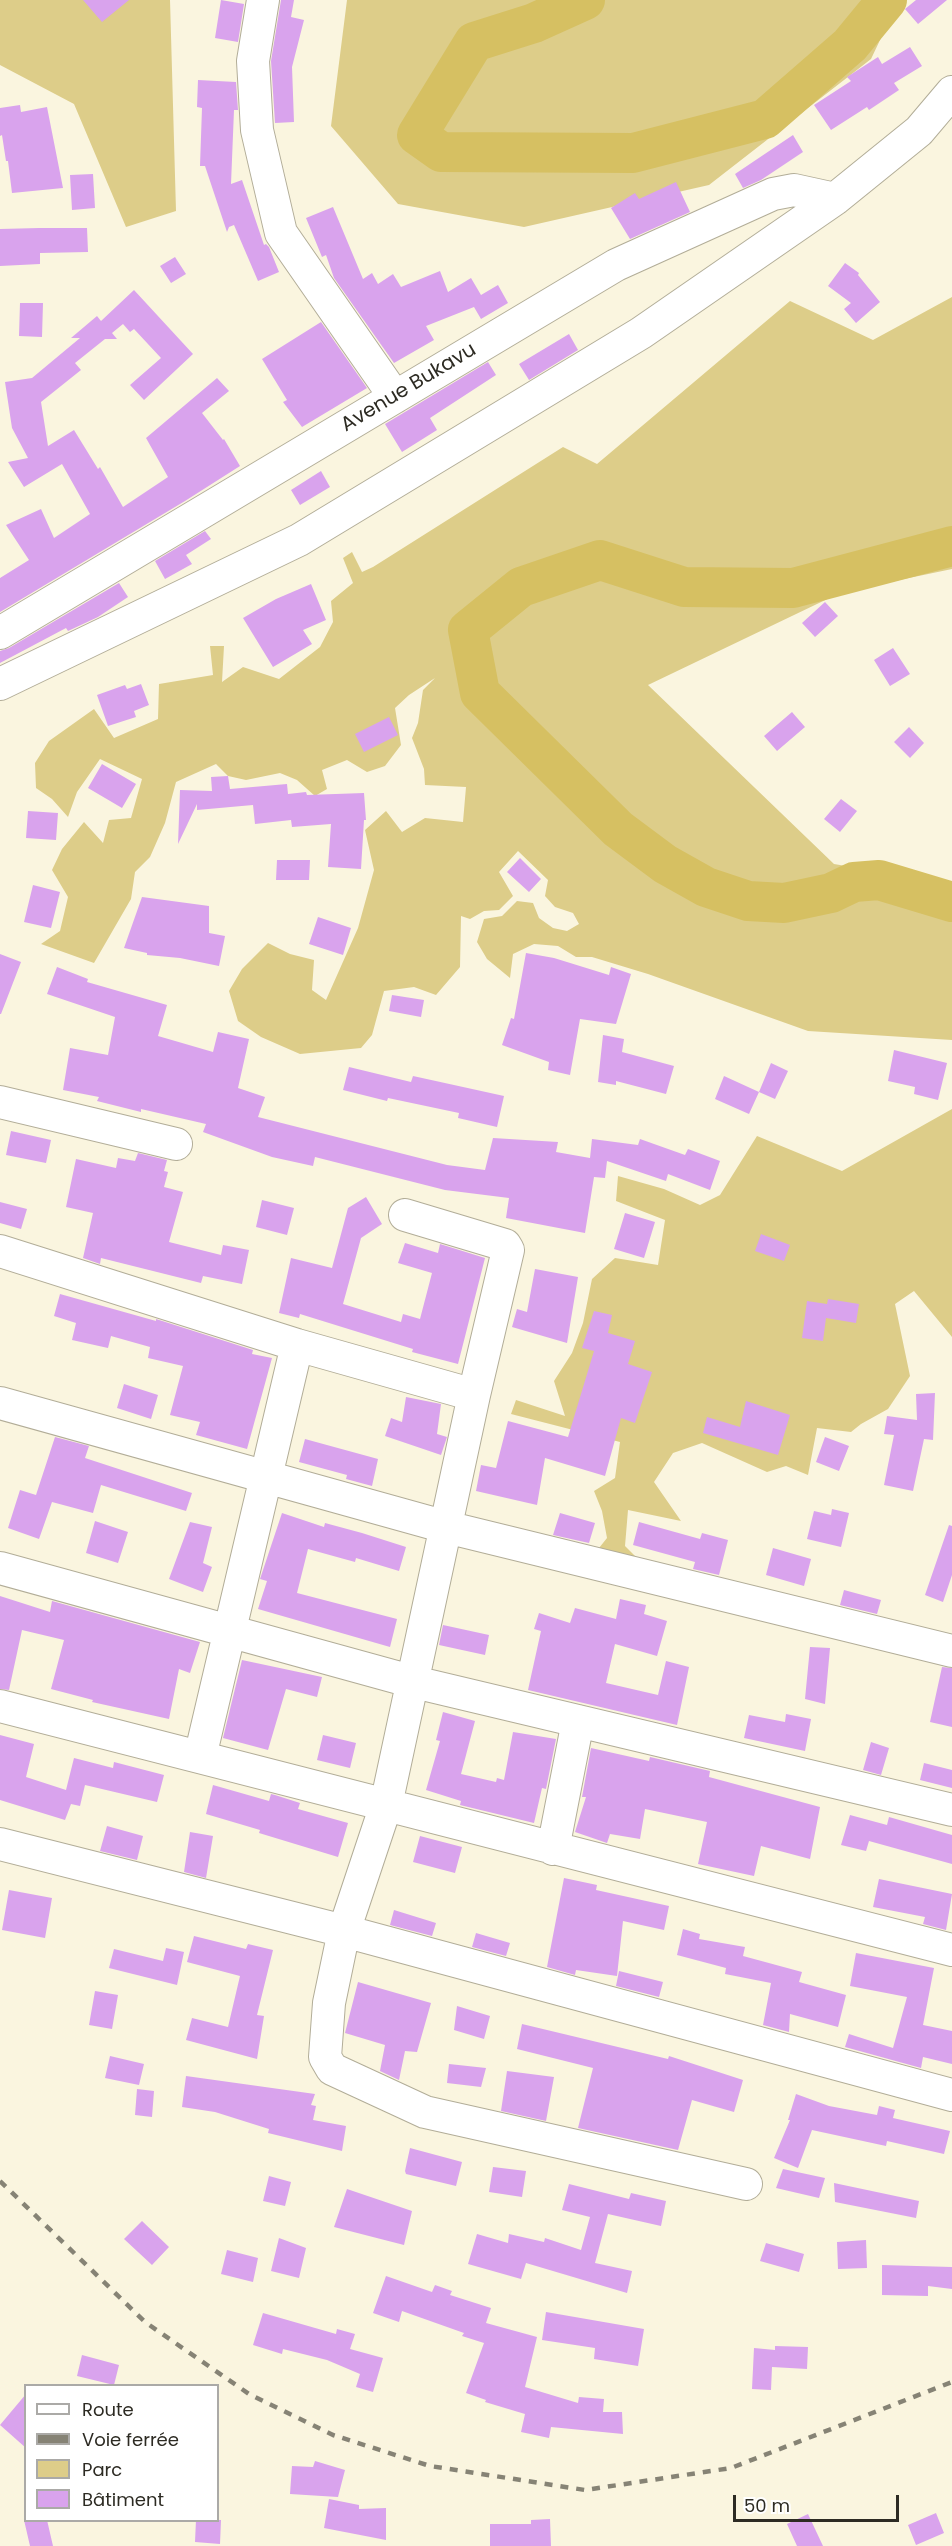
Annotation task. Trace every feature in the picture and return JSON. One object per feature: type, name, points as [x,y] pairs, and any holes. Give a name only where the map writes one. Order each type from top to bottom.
[{"type":"street","points":[[263,0],[253,61],[257,130],[281,233],[395,396]]},
{"type":"street","points":[[0,684],[299,540],[641,333],[835,199],[919,132],[952,92]]},
{"type":"street","name":"Avenue Bukavu","points":[[0,633],[616,265],[773,194],[794,190],[835,199]]},
{"type":"street","points":[[0,1103],[176,1144]]},
{"type":"street","points":[[405,1215],[507,1247],[386,1805],[344,1930],[329,2003],[325,2057],[332,2069],[425,2112],[746,2184]]},
{"type":"street","points":[[0,1251],[297,1345],[474,1395]]},
{"type":"street","points":[[200,1757],[297,1345]]},
{"type":"street","points":[[0,1403],[446,1527],[952,1651]]},
{"type":"street","points":[[0,1569],[414,1682],[952,1810]]},
{"type":"street","points":[[0,1706],[952,1950]]},
{"type":"street","points":[[553,1849],[578,1721]]},
{"type":"street","points":[[0,1844],[344,1930],[952,2095]]},
{"type":"green space","points":[[0,0],[170,0],[176,211],[126,227],[74,104],[0,65]]},
{"type":"green space","points":[[347,0],[899,0],[871,59],[709,185],[524,227],[398,204],[331,126]]},
{"type":"green space","points":[[952,297],[952,569],[842,592],[648,685],[834,864],[952,884],[952,1040],[808,1031],[648,974],[592,957],[576,957],[558,946],[534,944],[513,954],[510,978],[487,959],[477,942],[484,919],[502,916],[517,901],[533,903],[539,918],[553,928],[567,931],[579,924],[573,913],[555,907],[545,896],[548,880],[518,851],[499,872],[513,896],[499,910],[484,911],[470,919],[461,916],[460,967],[436,995],[414,987],[384,991],[372,1035],[361,1048],[300,1054],[261,1037],[238,1021],[229,991],[242,969],[268,943],[290,954],[314,960],[312,990],[326,1000],[358,928],[374,870],[365,830],[386,811],[402,832],[425,818],[463,822],[466,787],[425,785],[424,769],[412,738],[418,723],[423,690],[435,678],[409,695],[395,708],[401,745],[385,766],[367,772],[347,760],[322,770],[327,789],[315,796],[297,780],[280,773],[246,780],[228,776],[216,764],[176,782],[165,823],[150,857],[135,872],[131,899],[94,963],[41,944],[60,931],[68,897],[52,870],[62,849],[84,822],[103,843],[109,820],[131,818],[142,779],[100,759],[77,792],[68,817],[52,799],[36,788],[35,763],[49,741],[94,709],[114,738],[158,719],[159,684],[213,675],[210,646],[224,646],[222,682],[243,667],[279,679],[320,647],[333,622],[331,601],[353,583],[343,558],[352,552],[362,572],[373,567],[563,447],[597,464],[790,301],[873,340]]},
{"type":"green space","points":[[952,1109],[952,1337],[914,1291],[895,1304],[910,1376],[888,1409],[851,1432],[817,1428],[808,1475],[786,1466],[767,1472],[702,1443],[673,1453],[654,1482],[681,1521],[628,1510],[625,1546],[644,1565],[595,1553],[607,1538],[602,1511],[594,1491],[615,1478],[620,1442],[511,1414],[516,1400],[565,1416],[554,1381],[572,1353],[583,1323],[592,1279],[615,1258],[658,1265],[665,1220],[616,1201],[618,1176],[664,1189],[700,1205],[720,1195],[757,1136],[842,1171]]},
{"type":"building","points":[[83,0],[129,0],[102,22]]},
{"type":"building","points":[[221,0],[244,4],[238,42],[215,38]]},
{"type":"building","points":[[281,0],[294,0],[291,17],[304,20],[292,67],[294,122],[275,123],[271,61]]},
{"type":"building","points":[[916,0],[947,0],[918,24],[905,9]]},
{"type":"building","points":[[910,47],[922,66],[894,83],[899,90],[869,110],[867,107],[831,130],[814,105],[851,81],[847,77],[878,57],[882,64]]},
{"type":"building","points":[[198,80],[236,82],[238,110],[234,110],[231,184],[242,180],[264,245],[269,247],[279,272],[258,281],[234,225],[229,227],[227,232],[205,166],[200,166],[202,108],[197,107]]},
{"type":"building","points":[[20,105],[21,112],[47,107],[63,188],[12,193],[8,161],[6,161],[2,135],[0,136],[0,108]]},
{"type":"building","points":[[793,135],[803,152],[761,180],[743,188],[735,174]]},
{"type":"building","points":[[93,174],[95,208],[72,210],[70,175]]},
{"type":"building","points":[[676,182],[690,212],[630,239],[611,208],[635,193],[639,199]]},
{"type":"building","points":[[333,207],[363,279],[372,273],[378,284],[393,274],[401,287],[440,271],[448,292],[471,278],[481,295],[498,285],[508,303],[481,319],[474,307],[426,326],[434,340],[394,363],[334,278],[326,255],[322,257],[306,218]]},
{"type":"building","points":[[87,228],[88,252],[40,253],[40,264],[0,266],[0,229]]},
{"type":"building","points":[[175,257],[186,274],[171,283],[160,266]]},
{"type":"building","points":[[845,263],[859,273],[858,275],[880,302],[856,323],[844,309],[851,303],[828,286]]},
{"type":"building","points":[[134,290],[193,354],[144,400],[130,385],[161,358],[134,329],[130,332],[123,324],[112,333],[117,339],[105,339],[75,363],[81,370],[41,402],[48,446],[74,430],[98,469],[100,467],[123,507],[168,477],[146,438],[217,378],[229,391],[202,413],[224,439],[240,466],[0,612],[0,578],[29,560],[6,525],[41,509],[54,538],[90,514],[62,464],[24,487],[8,462],[28,458],[12,428],[5,382],[32,378],[80,338],[71,338],[97,316],[101,321]]},
{"type":"building","points":[[20,303],[43,303],[42,337],[19,336]]},
{"type":"building","points":[[321,322],[367,388],[302,427],[283,402],[287,400],[262,359]]},
{"type":"building","points":[[569,334],[578,350],[529,380],[519,364]]},
{"type":"building","points":[[488,362],[496,375],[430,418],[437,430],[402,452],[385,424]]},
{"type":"building","points":[[321,471],[330,487],[300,505],[291,490]]},
{"type":"building","points":[[205,531],[211,539],[186,555],[192,564],[165,579],[155,561]]},
{"type":"building","points":[[119,583],[128,597],[98,617],[68,631],[66,628],[0,663],[0,651],[9,648]]},
{"type":"building","points":[[311,584],[326,620],[303,630],[312,644],[273,667],[243,618],[276,599]]},
{"type":"building","points":[[825,602],[838,616],[815,637],[802,623]]},
{"type":"building","points":[[893,648],[910,674],[890,686],[874,660]]},
{"type":"building","points":[[141,684],[149,705],[134,711],[136,717],[108,726],[97,695],[125,685],[127,689]]},
{"type":"building","points":[[792,712],[805,727],[777,751],[764,736]]},
{"type":"building","points":[[389,717],[398,735],[364,752],[355,734]]},
{"type":"building","points":[[909,727],[924,743],[910,758],[894,742]]},
{"type":"building","points":[[102,764],[136,784],[122,808],[88,788]]},
{"type":"building","points":[[228,776],[230,789],[287,784],[288,794],[364,793],[366,820],[364,820],[361,869],[328,867],[331,824],[292,827],[291,820],[255,824],[253,805],[197,810],[197,804],[178,844],[180,790],[212,791],[211,777]]},
{"type":"building","points":[[841,799],[857,811],[840,832],[824,819]]},
{"type":"building","points":[[28,811],[58,813],[56,840],[26,838]]},
{"type":"building","points":[[520,858],[541,879],[529,892],[507,872]]},
{"type":"building","points":[[277,860],[310,860],[309,880],[276,880]]},
{"type":"building","points":[[33,885],[60,892],[51,928],[24,922]]},
{"type":"building","points":[[142,897],[209,906],[209,933],[225,936],[219,966],[180,958],[147,955],[147,953],[124,948]]},
{"type":"building","points":[[318,917],[351,928],[343,955],[309,944]]},
{"type":"building","points":[[526,953],[554,958],[609,975],[611,967],[631,974],[616,1024],[580,1019],[570,1075],[548,1070],[549,1062],[502,1045],[511,1018],[514,1019]]},
{"type":"building","points":[[0,954],[21,962],[1,1014],[0,1014]]},
{"type":"building","points":[[57,967],[88,979],[87,982],[167,1005],[158,1036],[213,1052],[218,1032],[249,1039],[238,1088],[265,1097],[258,1117],[447,1165],[485,1170],[493,1138],[558,1142],[556,1152],[590,1158],[592,1139],[638,1145],[640,1139],[685,1155],[688,1149],[720,1161],[710,1190],[668,1174],[666,1181],[607,1161],[605,1178],[594,1177],[585,1233],[506,1218],[509,1198],[445,1190],[315,1157],[313,1166],[272,1157],[203,1132],[206,1124],[141,1109],[141,1112],[97,1101],[99,1097],[63,1090],[70,1048],[108,1055],[115,1017],[47,994]]},
{"type":"building","points":[[392,995],[424,1000],[421,1017],[389,1011]]},
{"type":"building","points":[[603,1035],[624,1039],[622,1052],[674,1066],[666,1094],[616,1081],[616,1085],[598,1082]]},
{"type":"building","points":[[894,1050],[947,1063],[938,1100],[914,1094],[915,1087],[888,1081]]},
{"type":"building","points":[[771,1063],[788,1071],[775,1099],[759,1092]]},
{"type":"building","points":[[349,1067],[411,1082],[413,1076],[504,1096],[497,1127],[458,1118],[459,1113],[388,1098],[387,1101],[343,1090]]},
{"type":"building","points":[[724,1076],[759,1092],[749,1114],[715,1099]]},
{"type":"building","points":[[11,1131],[51,1140],[46,1163],[6,1155]]},
{"type":"building","points":[[138,1153],[167,1160],[164,1171],[168,1172],[164,1187],[183,1192],[169,1242],[221,1255],[223,1245],[249,1250],[242,1284],[203,1276],[201,1283],[101,1258],[100,1264],[83,1258],[93,1213],[66,1207],[76,1159],[116,1168],[118,1158],[135,1161]]},
{"type":"building","points":[[366,1197],[382,1224],[361,1238],[343,1304],[401,1322],[403,1314],[420,1319],[432,1273],[398,1263],[405,1243],[438,1253],[440,1244],[485,1258],[458,1364],[412,1352],[413,1349],[300,1314],[299,1318],[279,1313],[291,1258],[332,1268],[348,1208]]},
{"type":"building","points":[[262,1200],[294,1208],[287,1235],[256,1227]]},
{"type":"building","points":[[0,1202],[27,1209],[21,1229],[0,1223]]},
{"type":"building","points":[[625,1213],[655,1222],[644,1258],[614,1249]]},
{"type":"building","points":[[761,1234],[790,1245],[784,1261],[755,1251]]},
{"type":"building","points":[[535,1269],[578,1277],[567,1343],[512,1327],[517,1309],[527,1312]]},
{"type":"building","points":[[60,1294],[156,1321],[156,1319],[253,1350],[252,1354],[272,1358],[247,1449],[196,1435],[200,1422],[170,1415],[183,1366],[148,1358],[150,1347],[111,1336],[108,1348],[72,1340],[76,1323],[54,1316]]},
{"type":"building","points":[[828,1299],[859,1304],[856,1323],[826,1318],[823,1341],[802,1338],[807,1301],[827,1304]]},
{"type":"building","points":[[594,1311],[612,1315],[608,1333],[635,1341],[628,1364],[652,1372],[635,1423],[621,1418],[605,1476],[545,1458],[537,1505],[476,1491],[481,1465],[496,1468],[508,1421],[568,1437],[594,1351],[582,1348]]},
{"type":"building","points":[[124,1384],[158,1395],[151,1419],[117,1408]]},
{"type":"building","points":[[935,1393],[933,1440],[924,1439],[913,1491],[884,1485],[894,1435],[884,1434],[887,1416],[917,1420],[916,1394]]},
{"type":"building","points":[[406,1397],[441,1404],[437,1434],[447,1437],[441,1455],[385,1436],[391,1418],[402,1422]]},
{"type":"building","points":[[746,1401],[790,1415],[778,1455],[703,1433],[707,1417],[740,1427]]},
{"type":"building","points":[[55,1437],[89,1446],[85,1458],[192,1493],[186,1511],[101,1485],[93,1513],[52,1502],[39,1539],[8,1528],[20,1490],[36,1495]]},
{"type":"building","points":[[825,1437],[849,1446],[839,1471],[816,1462]]},
{"type":"building","points":[[305,1439],[378,1459],[372,1486],[346,1479],[347,1475],[299,1462]]},
{"type":"building","points":[[832,1509],[849,1513],[841,1547],[807,1539],[814,1511],[831,1515]]},
{"type":"building","points":[[282,1513],[324,1527],[325,1523],[406,1547],[399,1571],[356,1558],[355,1562],[308,1549],[297,1593],[397,1619],[390,1647],[258,1609],[267,1581],[260,1579]]},
{"type":"building","points":[[560,1513],[595,1523],[589,1543],[553,1535]]},
{"type":"building","points":[[95,1521],[128,1532],[118,1563],[86,1553]]},
{"type":"building","points":[[190,1522],[212,1527],[203,1563],[212,1567],[203,1592],[169,1579]]},
{"type":"building","points":[[639,1522],[700,1539],[702,1533],[728,1540],[719,1575],[693,1569],[695,1562],[633,1545]]},
{"type":"building","points":[[949,1525],[952,1526],[952,1575],[943,1602],[925,1595]]},
{"type":"building","points":[[773,1548],[811,1559],[804,1586],[766,1575]]},
{"type":"building","points":[[844,1590],[881,1600],[877,1614],[840,1605]]},
{"type":"building","points":[[0,1596],[50,1612],[52,1601],[200,1642],[190,1673],[179,1669],[169,1719],[92,1702],[93,1700],[51,1689],[64,1640],[22,1630],[9,1690],[0,1689]]},
{"type":"building","points":[[620,1599],[646,1605],[644,1614],[667,1621],[657,1656],[615,1644],[606,1683],[658,1695],[666,1661],[689,1667],[677,1725],[528,1690],[541,1631],[534,1629],[539,1613],[570,1623],[575,1608],[616,1619]]},
{"type":"building","points":[[443,1625],[489,1635],[485,1655],[439,1645]]},
{"type":"building","points":[[810,1647],[830,1648],[825,1704],[805,1699]]},
{"type":"building","points":[[242,1660],[322,1677],[317,1697],[286,1689],[268,1750],[223,1738]]},
{"type":"building","points":[[942,1667],[952,1668],[952,1727],[930,1722]]},
{"type":"building","points":[[443,1712],[475,1721],[461,1774],[496,1782],[497,1778],[504,1780],[513,1732],[556,1739],[546,1789],[542,1788],[534,1823],[460,1805],[461,1801],[426,1790],[440,1741],[436,1740]]},
{"type":"building","points":[[786,1714],[811,1719],[805,1751],[744,1738],[749,1715],[785,1722]]},
{"type":"building","points":[[0,1735],[34,1744],[26,1777],[66,1790],[74,1758],[113,1768],[114,1762],[164,1775],[157,1802],[85,1785],[80,1806],[71,1804],[65,1820],[0,1800]]},
{"type":"building","points":[[323,1735],[356,1743],[350,1768],[317,1760]]},
{"type":"building","points":[[871,1742],[889,1748],[881,1775],[863,1770]]},
{"type":"building","points":[[591,1748],[649,1761],[650,1757],[710,1771],[709,1777],[820,1807],[810,1859],[761,1846],[754,1876],[698,1864],[707,1822],[645,1809],[640,1839],[610,1834],[607,1843],[575,1832],[586,1797],[582,1797]]},
{"type":"building","points":[[924,1763],[952,1770],[952,1788],[920,1780]]},
{"type":"building","points":[[213,1785],[269,1801],[271,1794],[275,1795],[300,1803],[298,1809],[348,1823],[338,1857],[206,1814]]},
{"type":"building","points":[[850,1815],[887,1825],[889,1817],[952,1835],[952,1864],[869,1841],[866,1851],[841,1845]]},
{"type":"building","points":[[107,1826],[143,1836],[137,1860],[100,1851]]},
{"type":"building","points":[[190,1832],[213,1836],[206,1878],[184,1872]]},
{"type":"building","points":[[420,1836],[462,1847],[455,1873],[413,1862]]},
{"type":"building","points":[[564,1878],[597,1885],[596,1890],[669,1906],[664,1930],[623,1921],[617,1976],[576,1970],[575,1975],[547,1967]]},
{"type":"building","points":[[879,1879],[952,1894],[946,1930],[923,1924],[925,1917],[873,1907]]},
{"type":"building","points":[[9,1890],[52,1898],[45,1938],[2,1930]]},
{"type":"building","points":[[394,1910],[436,1923],[432,1936],[390,1925]]},
{"type":"building","points":[[683,1929],[700,1934],[699,1939],[745,1947],[743,1956],[802,1972],[799,1982],[846,1995],[838,2027],[790,2014],[789,2032],[763,2025],[771,1983],[725,1974],[726,1968],[677,1955]]},
{"type":"building","points":[[476,1933],[510,1943],[506,1956],[472,1947]]},
{"type":"building","points":[[194,1936],[246,1949],[248,1944],[273,1950],[257,2015],[264,2016],[257,2059],[186,2040],[192,2018],[228,2027],[240,1976],[187,1962]]},
{"type":"building","points":[[166,1948],[184,1952],[177,1985],[109,1968],[114,1949],[163,1961]]},
{"type":"building","points":[[856,1953],[934,1968],[923,2025],[952,2031],[952,2064],[923,2057],[921,2068],[845,2047],[849,2034],[893,2048],[907,1997],[850,1986]]},
{"type":"building","points":[[619,1971],[663,1982],[659,1997],[616,1986]]},
{"type":"building","points":[[358,1982],[431,2003],[417,2052],[405,2051],[399,2080],[380,2071],[385,2045],[345,2033]]},
{"type":"building","points":[[95,1991],[118,1995],[112,2029],[89,2025]]},
{"type":"building","points":[[457,2006],[490,2016],[484,2039],[454,2030]]},
{"type":"building","points":[[522,2024],[668,2059],[669,2056],[743,2080],[734,2112],[692,2100],[678,2150],[578,2128],[593,2068],[517,2049]]},
{"type":"building","points":[[110,2056],[144,2064],[139,2085],[105,2078]]},
{"type":"building","points":[[449,2064],[486,2068],[481,2087],[447,2083]]},
{"type":"building","points":[[507,2071],[554,2077],[546,2121],[501,2111]]},
{"type":"building","points":[[186,2076],[315,2094],[311,2105],[316,2106],[313,2120],[346,2126],[342,2151],[268,2133],[269,2129],[215,2112],[182,2107]]},
{"type":"building","points":[[137,2089],[154,2091],[152,2117],[135,2115]]},
{"type":"building","points":[[796,2094],[829,2106],[877,2115],[879,2106],[895,2110],[893,2118],[950,2131],[944,2154],[887,2141],[886,2146],[812,2130],[798,2168],[774,2158],[790,2120],[788,2120]]},
{"type":"building","points":[[410,2148],[462,2162],[456,2186],[406,2174]]},
{"type":"building","points":[[493,2167],[526,2171],[522,2197],[489,2192]]},
{"type":"building","points":[[783,2169],[825,2178],[819,2198],[776,2188]]},
{"type":"building","points":[[269,2176],[291,2182],[285,2206],[263,2201]]},
{"type":"building","points":[[834,2183],[919,2201],[916,2218],[835,2202]]},
{"type":"building","points":[[569,2184],[629,2199],[631,2193],[666,2201],[661,2226],[608,2214],[595,2263],[632,2271],[627,2293],[526,2263],[521,2279],[468,2264],[477,2234],[508,2243],[509,2234],[544,2242],[545,2238],[581,2250],[590,2217],[562,2210]]},
{"type":"building","points":[[347,2189],[412,2211],[404,2245],[334,2227]]},
{"type":"building","points":[[142,2221],[169,2247],[152,2265],[124,2239]]},
{"type":"building","points":[[279,2238],[306,2248],[299,2278],[271,2271]]},
{"type":"building","points":[[866,2240],[867,2268],[838,2269],[837,2242]]},
{"type":"building","points":[[766,2243],[804,2254],[799,2272],[760,2261]]},
{"type":"building","points":[[227,2250],[258,2258],[253,2282],[221,2274]]},
{"type":"building","points":[[882,2265],[952,2267],[952,2289],[928,2286],[928,2296],[882,2295]]},
{"type":"building","points":[[386,2276],[432,2292],[435,2285],[452,2291],[450,2295],[491,2308],[486,2323],[537,2337],[525,2387],[578,2403],[579,2397],[604,2399],[603,2412],[622,2412],[623,2434],[551,2427],[549,2438],[521,2432],[525,2414],[485,2402],[486,2400],[466,2393],[484,2343],[462,2336],[464,2333],[402,2311],[399,2322],[373,2313]]},
{"type":"building","points":[[546,2312],[644,2329],[638,2366],[594,2359],[595,2348],[542,2340]]},
{"type":"building","points":[[263,2313],[336,2334],[337,2329],[355,2334],[350,2349],[383,2358],[373,2392],[356,2387],[360,2374],[327,2360],[283,2349],[282,2354],[253,2345]]},
{"type":"building","points":[[775,2346],[808,2347],[807,2369],[772,2367],[771,2390],[752,2389],[754,2348],[775,2350]]},
{"type":"building","points":[[82,2355],[119,2365],[114,2384],[77,2376]]},
{"type":"building","points":[[24,2396],[24,2446],[0,2425]]},
{"type":"building","points":[[315,2461],[345,2470],[338,2497],[290,2494],[292,2466],[313,2467]]},
{"type":"building","points":[[329,2499],[359,2505],[359,2509],[386,2508],[386,2540],[324,2528]]},
{"type":"building","points":[[936,2513],[944,2533],[916,2545],[908,2525]]},
{"type":"building","points":[[808,2514],[823,2546],[797,2546],[787,2524]]},
{"type":"building","points":[[550,2519],[551,2546],[490,2546],[490,2524],[531,2524],[531,2520]]},
{"type":"building","points":[[221,2520],[220,2544],[195,2542],[196,2522],[219,2522]]},
{"type":"building","points":[[24,2522],[47,2522],[53,2546],[30,2546]]},
{"type":"waterway","points":[[585,0],[534,23],[474,42],[417,135],[441,152],[633,153],[765,119],[850,45],[887,0]]},
{"type":"waterway","points":[[952,546],[793,588],[684,587],[600,560],[521,587],[468,630],[480,693],[618,829],[665,864],[706,887],[748,901],[784,903],[831,893],[854,882],[879,880],[952,902]]},
{"type":"railway","points":[[0,2181],[145,2322],[249,2394],[333,2435],[430,2466],[585,2490],[731,2468],[952,2382]]}]
